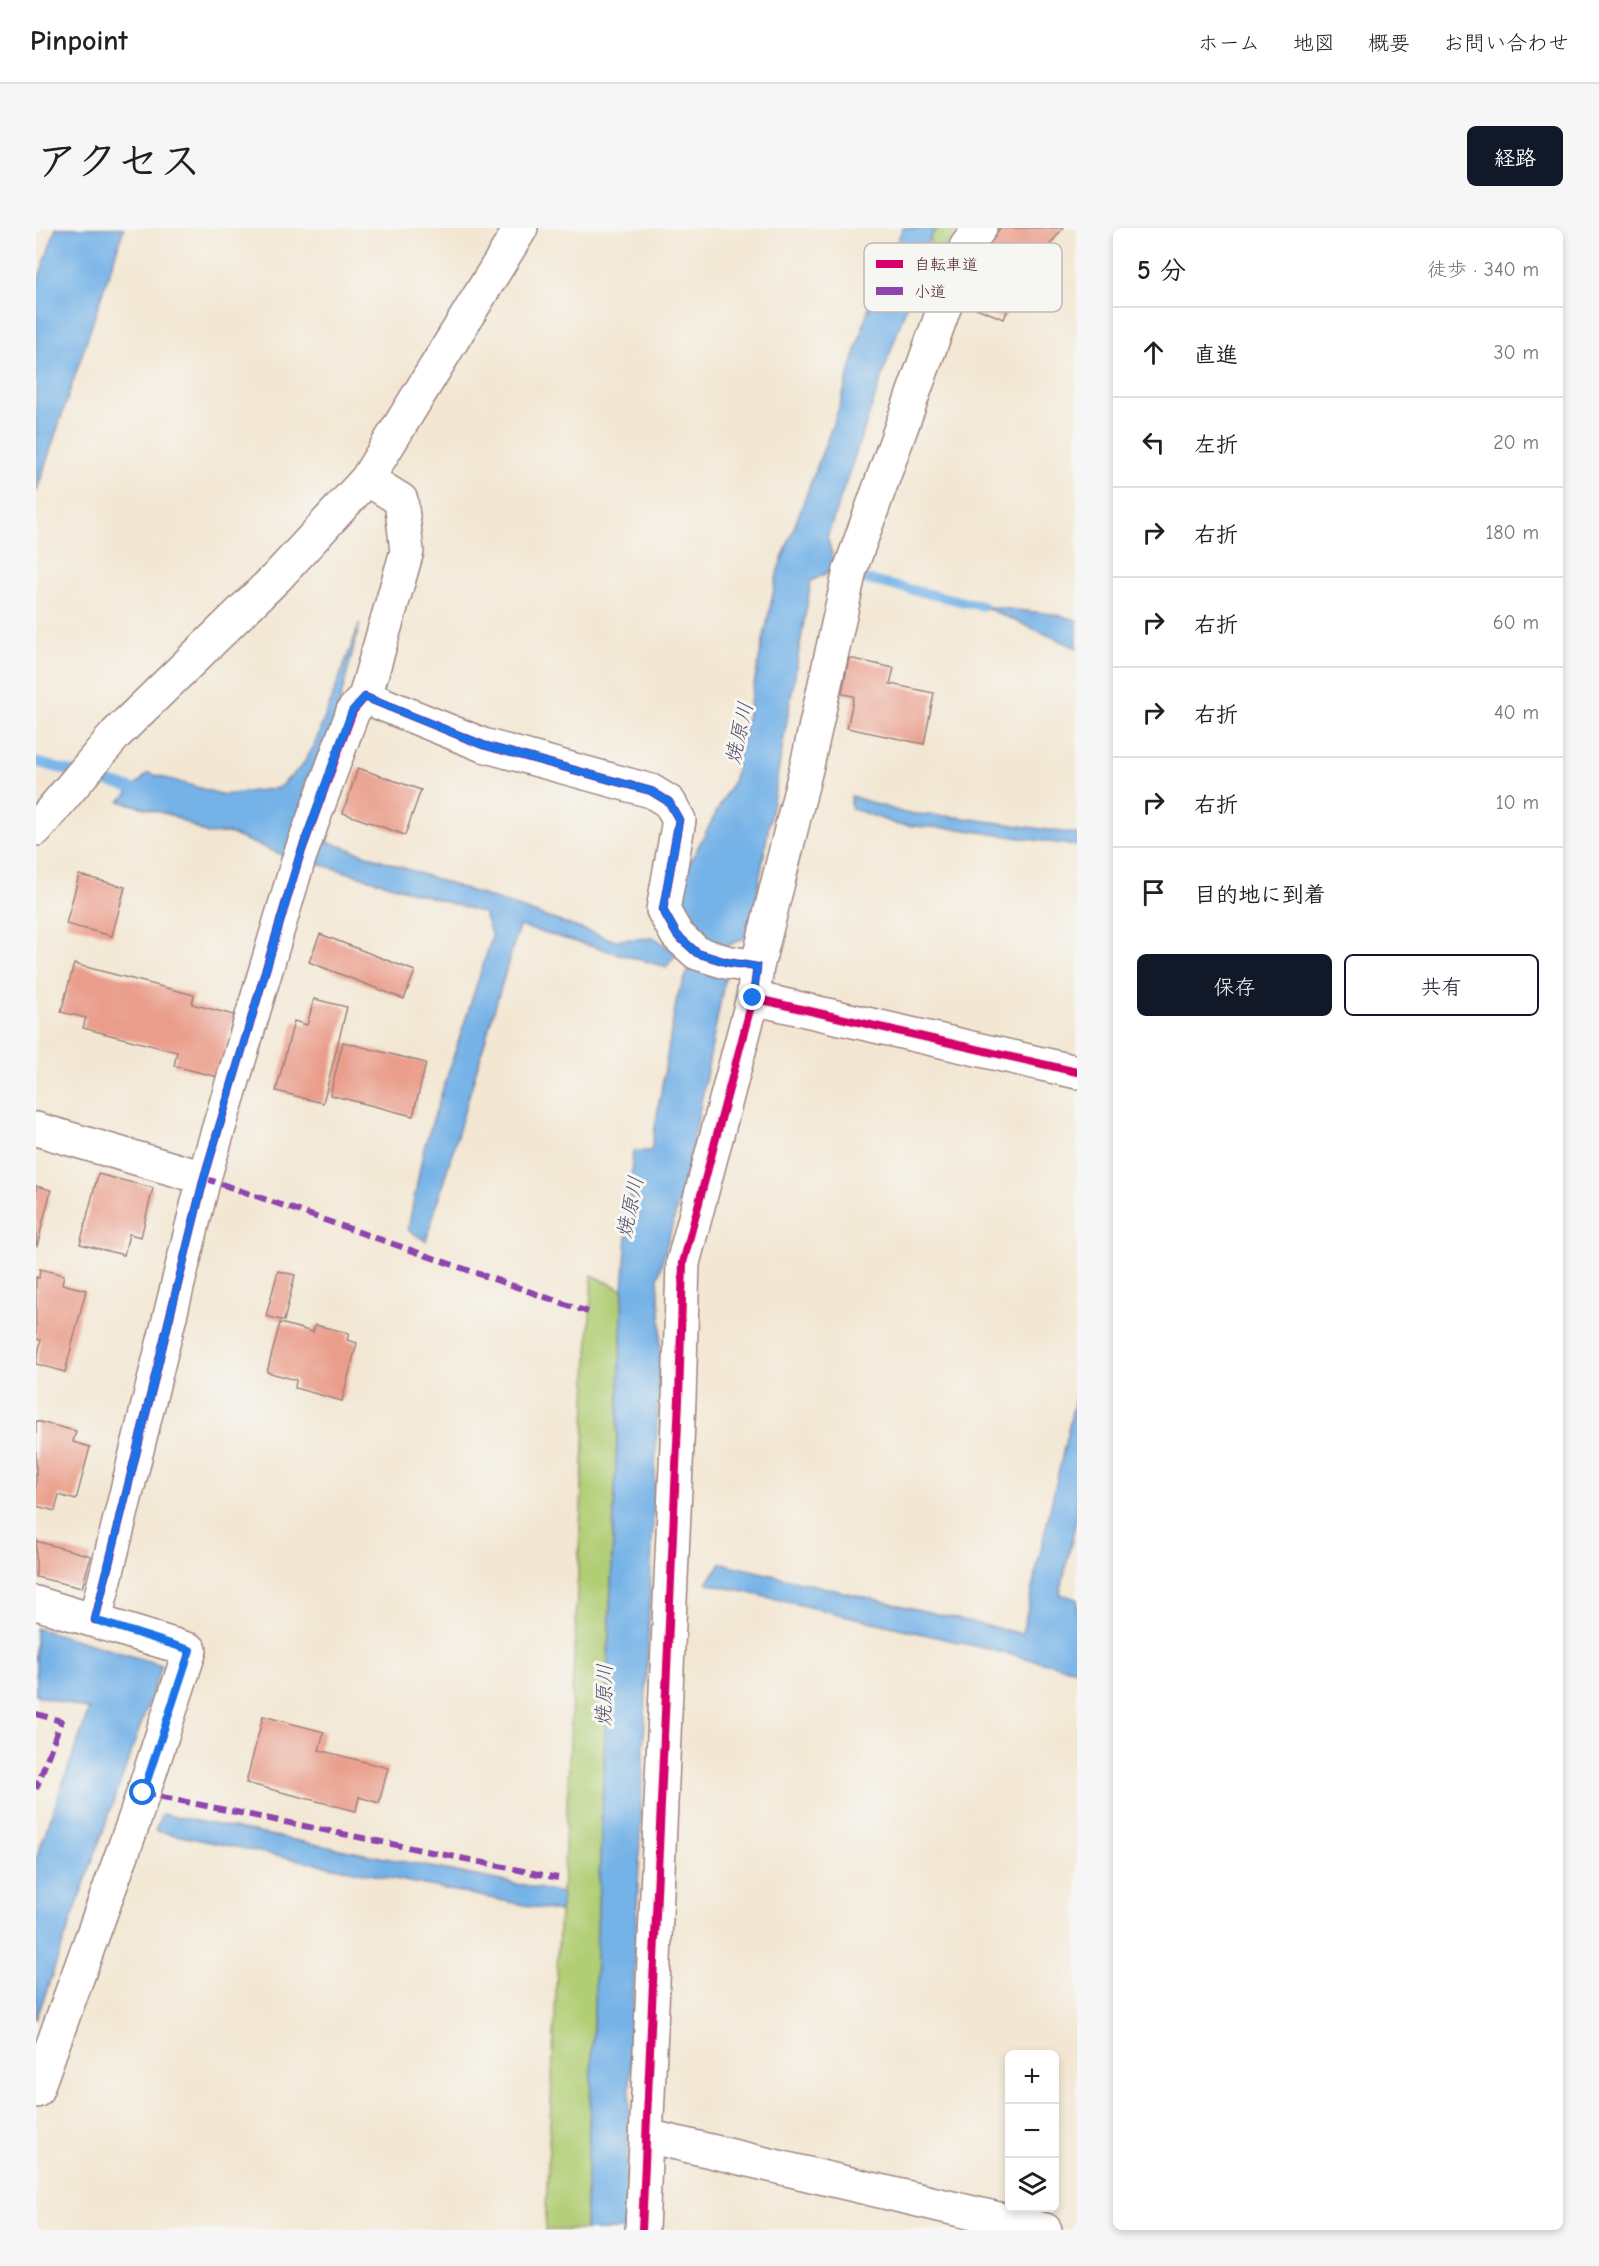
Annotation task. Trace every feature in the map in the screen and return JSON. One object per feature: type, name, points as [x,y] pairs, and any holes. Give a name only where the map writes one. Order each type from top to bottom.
[{"type":"street","points":[[36,829],[116,734],[277,577],[367,479],[521,228]]},
{"type":"street","points":[[969,243],[980,228]]},
{"type":"street","points":[[642,2230],[679,1411],[683,1263],[733,970],[808,761],[850,570],[943,312]]},
{"type":"street","points":[[95,1620],[204,1178],[303,847],[352,711],[365,697],[407,551],[401,500],[367,479]]},
{"type":"street","points":[[365,697],[483,745],[651,791],[669,802],[679,820],[663,910],[677,935],[733,970],[1077,1072]]},
{"type":"street","points":[[36,1129],[204,1178]]},
{"type":"street","points":[[36,1603],[190,1650],[134,1821],[36,2091]]},
{"type":"street","points":[[647,2136],[1045,2230]]},
{"type":"green space","points":[[937,228],[958,228],[947,243],[931,243],[930,237]]},
{"type":"green space","points":[[592,1275],[623,1290],[585,2230],[545,2230],[559,1926],[564,1868]]},
{"type":"water","points":[[56,228],[124,228],[36,493],[36,286]]},
{"type":"water","points":[[903,228],[937,228],[928,243],[896,243]]},
{"type":"water","name":"焼原川","points":[[868,312],[904,312],[827,537],[836,568],[811,581],[750,935],[725,947],[725,978],[689,1164],[658,1277],[661,1326],[624,2230],[585,2230],[623,1290],[633,1151],[651,1151],[677,997],[702,938],[678,900],[688,866],[734,779],[778,570],[839,408]]},
{"type":"water","points":[[982,606],[1053,614],[1077,620],[1077,648]]},
{"type":"water","points":[[360,623],[332,732],[285,856],[228,833],[207,834],[174,816],[120,801],[148,773],[224,795],[278,788],[302,766],[314,746]]},
{"type":"water","points":[[851,796],[904,813],[957,817],[1077,834],[1077,846],[959,829],[898,825],[851,808]]},
{"type":"water","points":[[320,839],[613,940],[655,938],[677,954],[666,967],[519,926],[426,1241],[408,1230],[424,1148],[492,937],[484,913],[309,861]]},
{"type":"water","points":[[1077,1390],[1077,1515],[1060,1594],[1077,1599],[1077,1670],[707,1583],[721,1563],[1022,1634]]},
{"type":"water","points":[[36,1628],[162,1665],[36,2020],[36,1859],[89,1710],[36,1695]]},
{"type":"water","points":[[162,1814],[562,1893],[560,1912],[155,1831]]},
{"type":"building","points":[[1000,228],[1063,228],[1051,243],[990,243]]},
{"type":"building","points":[[986,312],[1007,312],[1004,319]]},
{"type":"building","points":[[849,658],[894,668],[890,684],[934,693],[924,744],[847,728],[854,696],[842,694]]},
{"type":"building","points":[[358,768],[421,790],[405,835],[343,813]]},
{"type":"building","points":[[79,875],[125,887],[112,936],[66,924]]},
{"type":"building","points":[[320,934],[415,971],[404,999],[309,962]]},
{"type":"building","points":[[74,964],[194,995],[192,1004],[234,1015],[218,1077],[174,1066],[177,1052],[83,1028],[86,1018],[61,1012]]},
{"type":"building","points":[[314,999],[347,1007],[323,1103],[276,1091],[294,1021],[307,1025]]},
{"type":"building","points":[[343,1042],[426,1063],[413,1116],[330,1095]]},
{"type":"building","points":[[98,1174],[153,1188],[141,1237],[129,1234],[124,1255],[80,1244]]},
{"type":"building","points":[[36,1186],[51,1190],[37,1246],[36,1245]]},
{"type":"building","points":[[40,1269],[64,1275],[62,1284],[86,1290],[65,1372],[36,1364],[41,1340],[36,1339],[36,1277],[39,1278]]},
{"type":"building","points":[[278,1271],[295,1275],[284,1321],[266,1316]]},
{"type":"building","points":[[280,1323],[313,1332],[315,1325],[349,1333],[347,1340],[357,1343],[342,1401],[295,1388],[296,1380],[267,1372]]},
{"type":"building","points":[[36,1421],[76,1431],[73,1442],[90,1447],[76,1500],[59,1495],[55,1511],[36,1506]]},
{"type":"building","points":[[36,1541],[91,1556],[82,1588],[36,1577]]},
{"type":"building","points":[[263,1716],[324,1732],[319,1750],[388,1768],[379,1803],[359,1797],[356,1811],[246,1783]]},
{"type":"waterway","points":[[864,579],[982,606]]},
{"type":"waterway","points":[[36,762],[146,792]]},
{"type":"marked path","points":[[204,1178],[588,1312]]},
{"type":"marked path","points":[[36,1714],[61,1721],[36,1789]]},
{"type":"marked path","points":[[143,1793],[558,1878]]},
{"type":"cycle path","points":[[95,1620],[204,1178],[299,858],[353,711],[365,697],[483,745],[651,791],[669,802],[679,820],[663,910],[677,935],[697,953],[726,962],[757,967],[753,998],[1077,1072]]},
{"type":"cycle path","points":[[642,2230],[683,1263],[753,998]]},
{"type":"route","points":[[143,1793],[190,1650],[95,1620],[204,1178],[299,858],[352,711],[365,697],[483,745],[651,791],[669,802],[679,820],[663,910],[683,943],[697,953],[726,962],[757,967],[753,998]]}]
